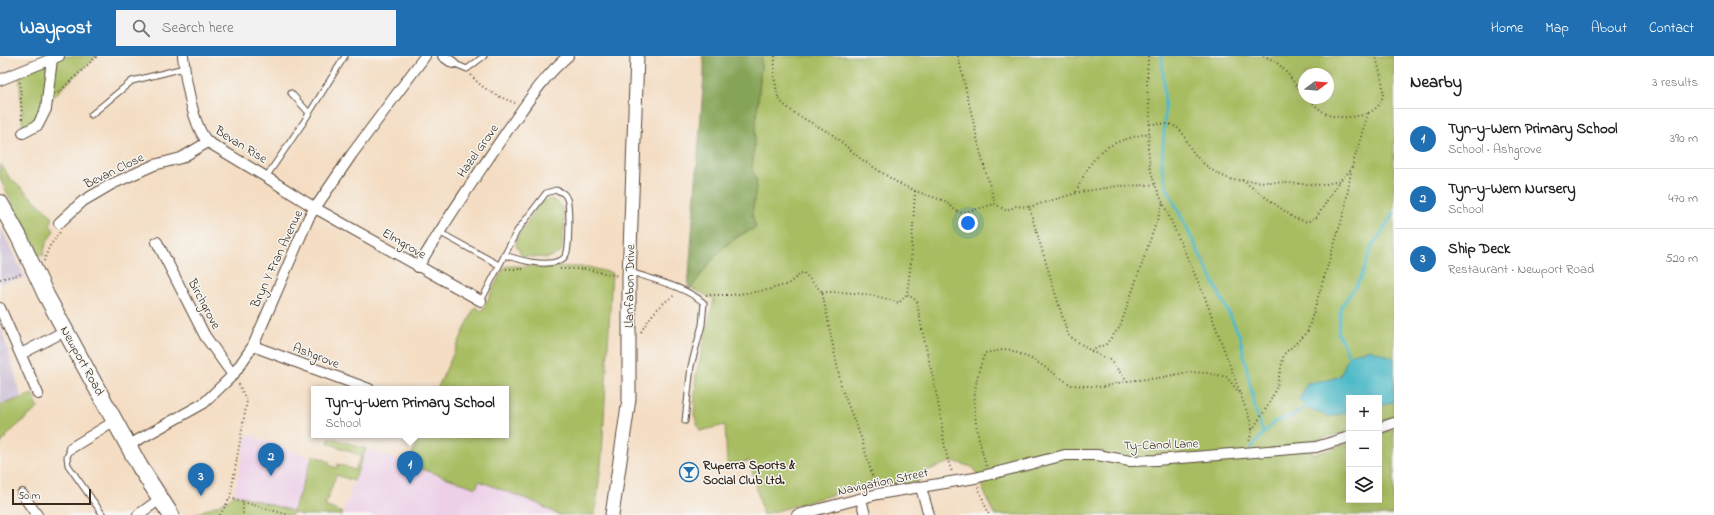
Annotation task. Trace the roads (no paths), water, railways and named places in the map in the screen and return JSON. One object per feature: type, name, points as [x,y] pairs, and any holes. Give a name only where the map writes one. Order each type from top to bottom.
[{"type":"main road","name":"Newport Road","points":[[0,203],[19,237],[34,271],[65,331],[140,467],[172,515]]},
{"type":"street","name":"Bevan Rise","points":[[183,56],[184,68],[193,109],[202,137],[315,208]]},
{"type":"street","name":"Bryn Y Fran Avenue","points":[[129,445],[204,403],[233,375],[254,346],[304,227],[315,208],[352,154],[425,56]]},
{"type":"street","points":[[443,56],[453,62]]},
{"type":"street","name":"Hazel Grove","points":[[418,267],[439,232],[524,106],[543,80],[568,56]]},
{"type":"street","name":"Llanfabon Drive","points":[[612,515],[629,399],[629,274],[637,56]]},
{"type":"street","points":[[0,80],[19,71],[55,58],[47,106],[38,125],[23,133]]},
{"type":"street","name":"Bevan Close","points":[[59,223],[83,201],[112,184],[154,165],[181,158],[208,142]]},
{"type":"street","name":"Elmgrove","points":[[315,208],[481,301]]},
{"type":"street","name":"Birchgrove","points":[[157,242],[205,336],[233,375]]},
{"type":"street","points":[[0,308],[38,394]]},
{"type":"street","points":[[21,354],[65,331]]},
{"type":"street","name":"Ashgrove","points":[[254,346],[361,386]]},
{"type":"street","points":[[71,448],[115,421]]},
{"type":"street","points":[[1382,427],[1394,423]]},
{"type":"street","name":"Ty-Canol Lane","points":[[974,478],[1065,455],[1097,455],[1130,461],[1316,447],[1346,438]]},
{"type":"street","name":"Navigation Street","points":[[797,515],[878,494],[974,478]]},
{"type":"street","points":[[921,488],[929,515]]},
{"type":"street","points":[[22,494],[37,515]]},
{"type":"street","points":[[138,515],[160,499]]},
{"type":"street","points":[[861,499],[865,515]]},
{"type":"lane","points":[[266,176],[309,113],[345,56]]},
{"type":"lane","points":[[453,62],[466,69],[484,56]]},
{"type":"lane","points":[[91,115],[132,81],[184,68]]},
{"type":"lane","points":[[291,93],[309,113]]},
{"type":"lane","points":[[481,301],[504,255],[517,231],[546,193],[556,190],[564,192],[568,199],[569,212],[568,251],[564,258],[559,261],[531,262],[504,255]]},
{"type":"lane","points":[[439,232],[498,267]]},
{"type":"lane","points":[[629,274],[683,290],[697,296],[704,303],[702,324],[691,366],[685,421]]},
{"type":"lane","points":[[71,448],[66,457],[68,465],[103,515]]},
{"type":"water","points":[[1370,349],[1394,358],[1394,401],[1382,406],[1382,395],[1346,395],[1346,413],[1329,417],[1316,411],[1312,412],[1299,400],[1307,383],[1328,380],[1340,376],[1349,355]]},
{"type":"waterway","points":[[1162,56],[1165,108],[1162,167],[1166,186],[1240,336],[1255,408],[1263,433]]},
{"type":"waterway","points":[[1349,355],[1338,333],[1341,307],[1361,278],[1372,247],[1394,213]]},
{"type":"waterway","points":[[1251,448],[1274,422],[1294,415],[1306,407]]},
{"type":"place","name":"Ruperra Sports & Social Club Ltd.","points":[[689,472]]},
{"type":"place","name":"Tyn-y-Wern Nursery","points":[[271,476]]},
{"type":"place","name":"Tyn-y-Wern Primary School","points":[[410,484]]},
{"type":"place","name":"Ship Deck","points":[[201,496]]}]
